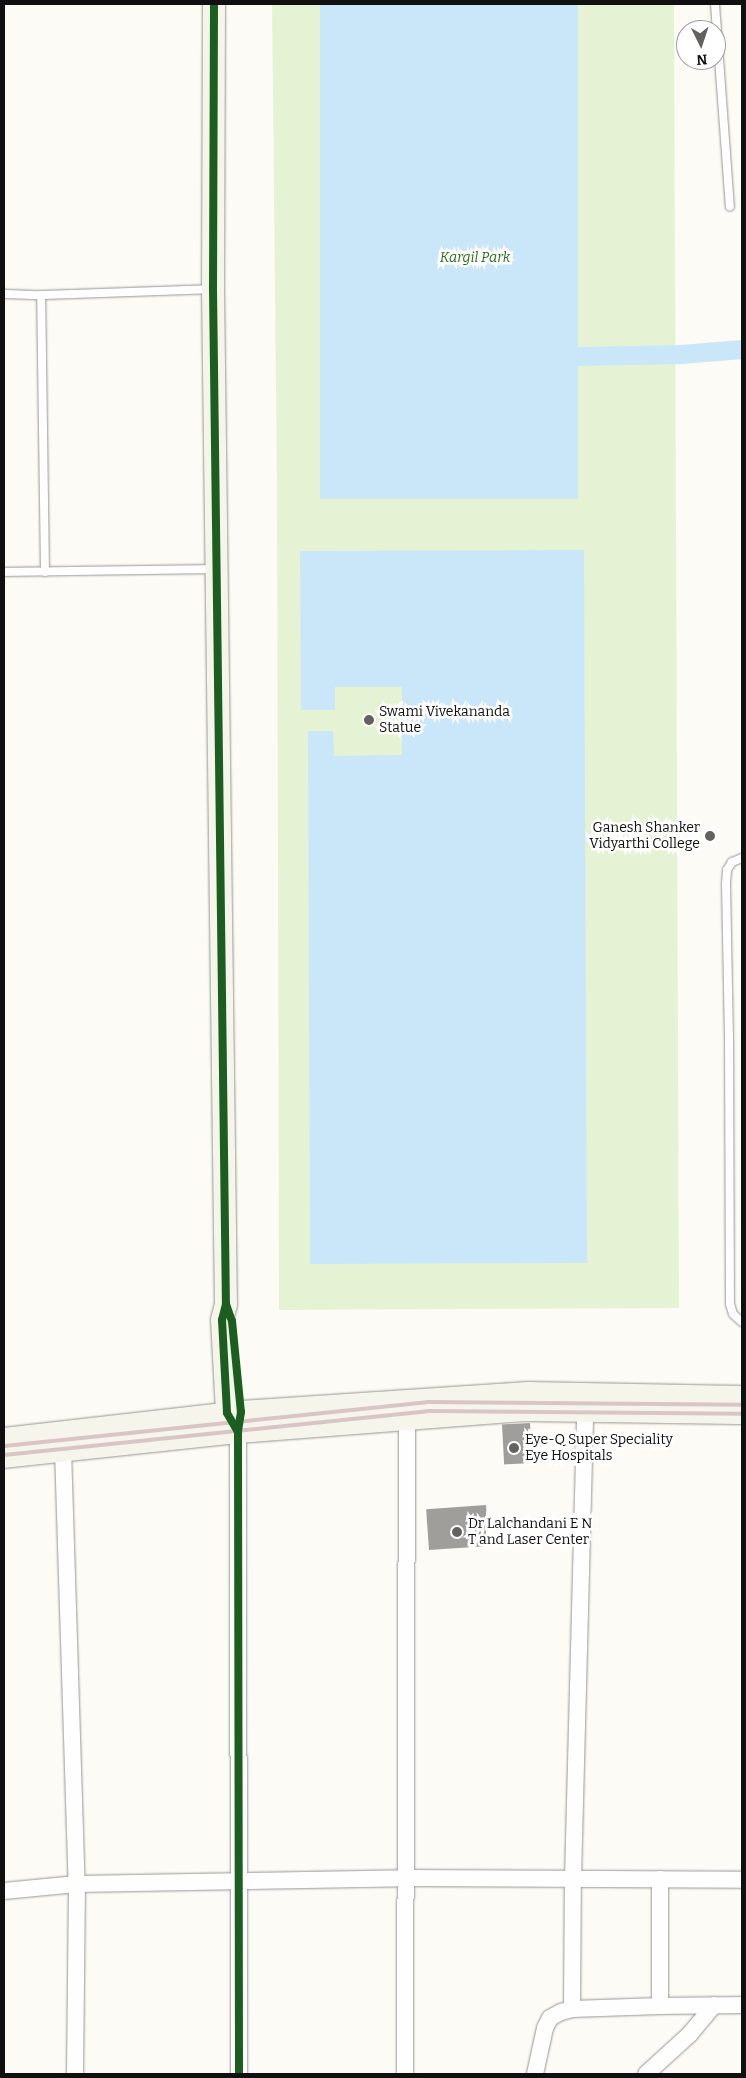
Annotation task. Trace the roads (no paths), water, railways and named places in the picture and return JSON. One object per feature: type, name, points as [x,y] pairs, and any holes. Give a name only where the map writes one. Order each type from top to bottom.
[{"type":"main road","points":[[214,4],[213,289],[226,1304],[232,1322],[235,1419]]},
{"type":"main road","points":[[4,1439],[528,1393],[742,1397]]},
{"type":"main road","points":[[4,1457],[63,1450],[235,1419],[407,1417],[527,1410],[742,1413]]},
{"type":"street","points":[[572,2009],[573,1878],[585,1410]]},
{"type":"street","points":[[405,2074],[407,1417]]},
{"type":"street","points":[[235,1419],[240,1881],[239,2074]]},
{"type":"street","points":[[63,1450],[77,1884],[75,2074]]},
{"type":"street","points":[[4,1891],[77,1884],[406,1878],[742,1880]]},
{"type":"street","points":[[660,1879],[660,2006]]},
{"type":"street","points":[[646,2074],[689,2035],[714,2005]]},
{"type":"street","points":[[535,2074],[545,2028],[550,2018],[572,2009],[742,2005]]},
{"type":"lane","points":[[715,4],[730,206]]},
{"type":"lane","points":[[4,294],[41,295],[213,289]]},
{"type":"lane","points":[[41,295],[45,572]]},
{"type":"lane","points":[[4,572],[218,569]]},
{"type":"lane","points":[[742,858],[732,862],[727,870],[726,884],[729,1034],[730,1304],[733,1314],[742,1322]]},
{"type":"water","points":[[320,4],[578,4],[578,499],[320,499]]},
{"type":"water","points":[[584,550],[587,1263],[310,1264],[308,731],[333,731],[334,756],[402,755],[402,687],[335,687],[335,710],[301,710],[300,551]]},
{"type":"waterway","points":[[578,356],[681,354],[742,349]]},
{"type":"railway","points":[[4,1446],[427,1402],[742,1405]]},
{"type":"railway","points":[[4,1455],[428,1411],[742,1414]]},
{"type":"place","name":"Swami Vivekananda Statue","points":[[369,720]]},
{"type":"place","name":"Ganesh Shanker Vidyarthi College","points":[[710,836]]},
{"type":"place","name":"Eye-Q Super Speciality Eye Hospitals","points":[[514,1448]]},
{"type":"place","name":"Dr Lalchandani E N T and Laser Center","points":[[457,1532]]},
{"type":"park label","name":"Kargil Park","points":[[475,258]]}]
